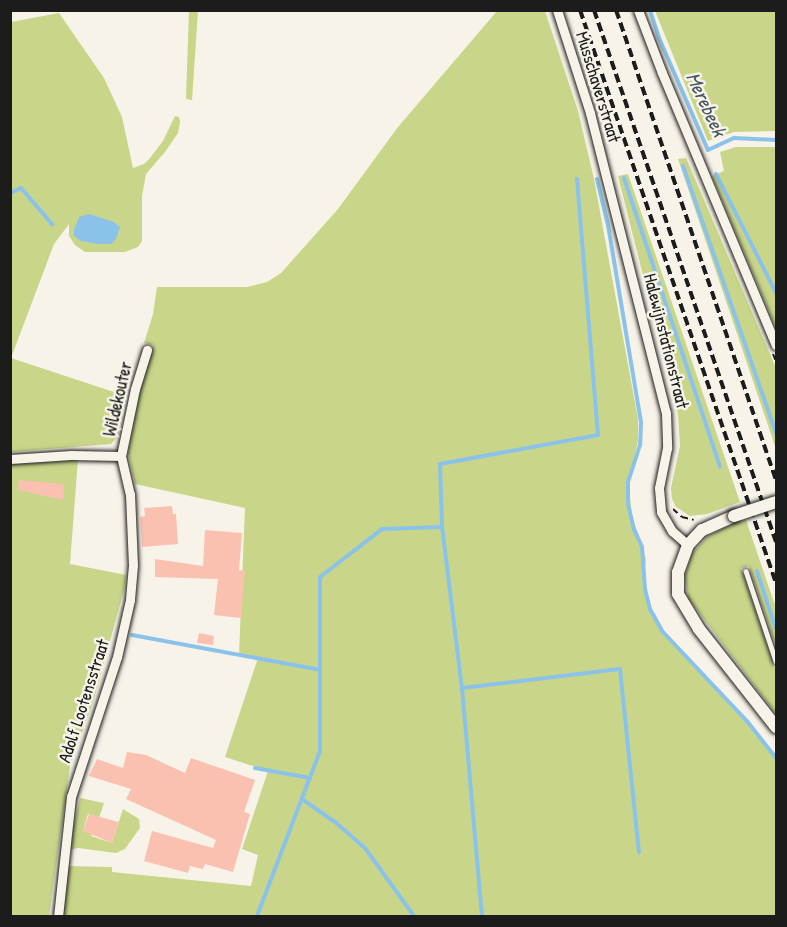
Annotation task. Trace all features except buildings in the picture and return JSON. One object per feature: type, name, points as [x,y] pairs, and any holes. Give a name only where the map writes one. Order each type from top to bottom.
[{"type":"street","name":"Musschaverstraat","points":[[557,10],[590,113],[605,174]]},
{"type":"street","points":[[638,10],[777,345]]},
{"type":"street","name":"Halewijnstationstraat","points":[[605,174],[666,413],[667,448],[658,497],[662,512],[672,531],[688,545]]},
{"type":"street","name":"Wildekouter","points":[[121,456],[135,389],[147,350]]},
{"type":"street","points":[[10,459],[71,455],[121,456]]},
{"type":"street","name":"Adolf Lootensstraat","points":[[58,916],[71,797],[117,657],[130,600],[133,565],[130,494],[121,456]]},
{"type":"street","points":[[777,502],[734,516],[702,530],[688,545],[678,572],[678,594],[683,606],[777,726]]},
{"type":"lane","points":[[746,571],[777,661]]},
{"type":"green space","points":[[189,11],[198,11],[192,100],[186,99]]},
{"type":"green space","points":[[497,11],[545,11],[578,111],[594,179],[638,419],[638,441],[630,478],[630,497],[632,516],[646,559],[644,576],[646,599],[654,619],[675,646],[750,723],[776,758],[776,916],[62,916],[66,866],[112,867],[112,872],[251,886],[258,855],[242,849],[268,771],[225,757],[258,658],[239,655],[245,508],[135,484],[128,453],[138,398],[153,345],[144,343],[153,314],[157,287],[247,287],[267,282],[281,273],[338,209],[398,127]]},
{"type":"green space","points":[[655,11],[776,11],[776,131],[734,132],[708,141]]},
{"type":"green space","points":[[59,13],[104,78],[122,117],[133,168],[144,164],[150,158],[163,141],[175,116],[179,117],[180,122],[178,133],[146,174],[142,196],[142,241],[138,247],[125,252],[85,252],[75,245],[69,236],[69,224],[54,244],[11,358],[11,22]]},
{"type":"green space","points":[[736,147],[776,147],[776,328],[712,176],[724,171],[720,152]]},
{"type":"green space","points":[[686,158],[776,368],[776,449],[678,159]]},
{"type":"green space","points":[[628,174],[740,502],[707,514],[690,516],[676,507],[672,499],[671,488],[680,446],[678,414],[618,176]]},
{"type":"green space","points":[[11,358],[126,396],[118,436],[111,444],[11,452]]},
{"type":"green space","points":[[78,459],[70,564],[126,575],[124,590],[94,699],[70,766],[49,916],[11,916],[10,467],[12,464]]},
{"type":"green space","points":[[746,520],[776,608],[776,646],[749,566],[741,568],[776,672],[776,714],[688,598],[685,576],[692,554],[707,537]]},
{"type":"green space","points":[[80,798],[104,803],[99,818],[88,814],[83,831],[92,834],[91,836],[112,843],[123,809],[139,819],[140,828],[125,849],[116,853],[78,848],[68,850]]},
{"type":"water","points":[[89,214],[114,222],[120,227],[116,239],[111,244],[81,241],[74,236],[79,217]]},
{"type":"waterway","name":"Merebeek","points":[[650,10],[659,38],[708,150],[734,138],[776,140]]},
{"type":"waterway","points":[[683,166],[776,433]]},
{"type":"waterway","points":[[716,174],[776,293]]},
{"type":"waterway","points":[[624,178],[720,466]]},
{"type":"waterway","points":[[257,916],[320,751],[320,577],[382,529],[442,527],[440,464],[598,435],[577,179]]},
{"type":"waterway","points":[[597,179],[608,225],[641,422],[640,445],[628,483],[628,504],[634,529],[642,547],[645,589],[650,609],[663,632],[747,721],[776,758]]},
{"type":"waterway","points":[[10,193],[21,188],[52,224]]},
{"type":"waterway","points":[[442,526],[462,688],[482,916]]},
{"type":"waterway","points":[[757,571],[776,629]]},
{"type":"waterway","points":[[132,635],[320,670]]},
{"type":"waterway","points":[[462,688],[620,669],[639,852]]},
{"type":"waterway","points":[[255,768],[310,778]]},
{"type":"waterway","points":[[302,799],[334,821],[365,848],[414,916]]},
{"type":"railway","points":[[580,10],[776,583]]},
{"type":"railway","points":[[594,10],[776,542]]},
{"type":"railway","points":[[616,10],[776,479]]}]
